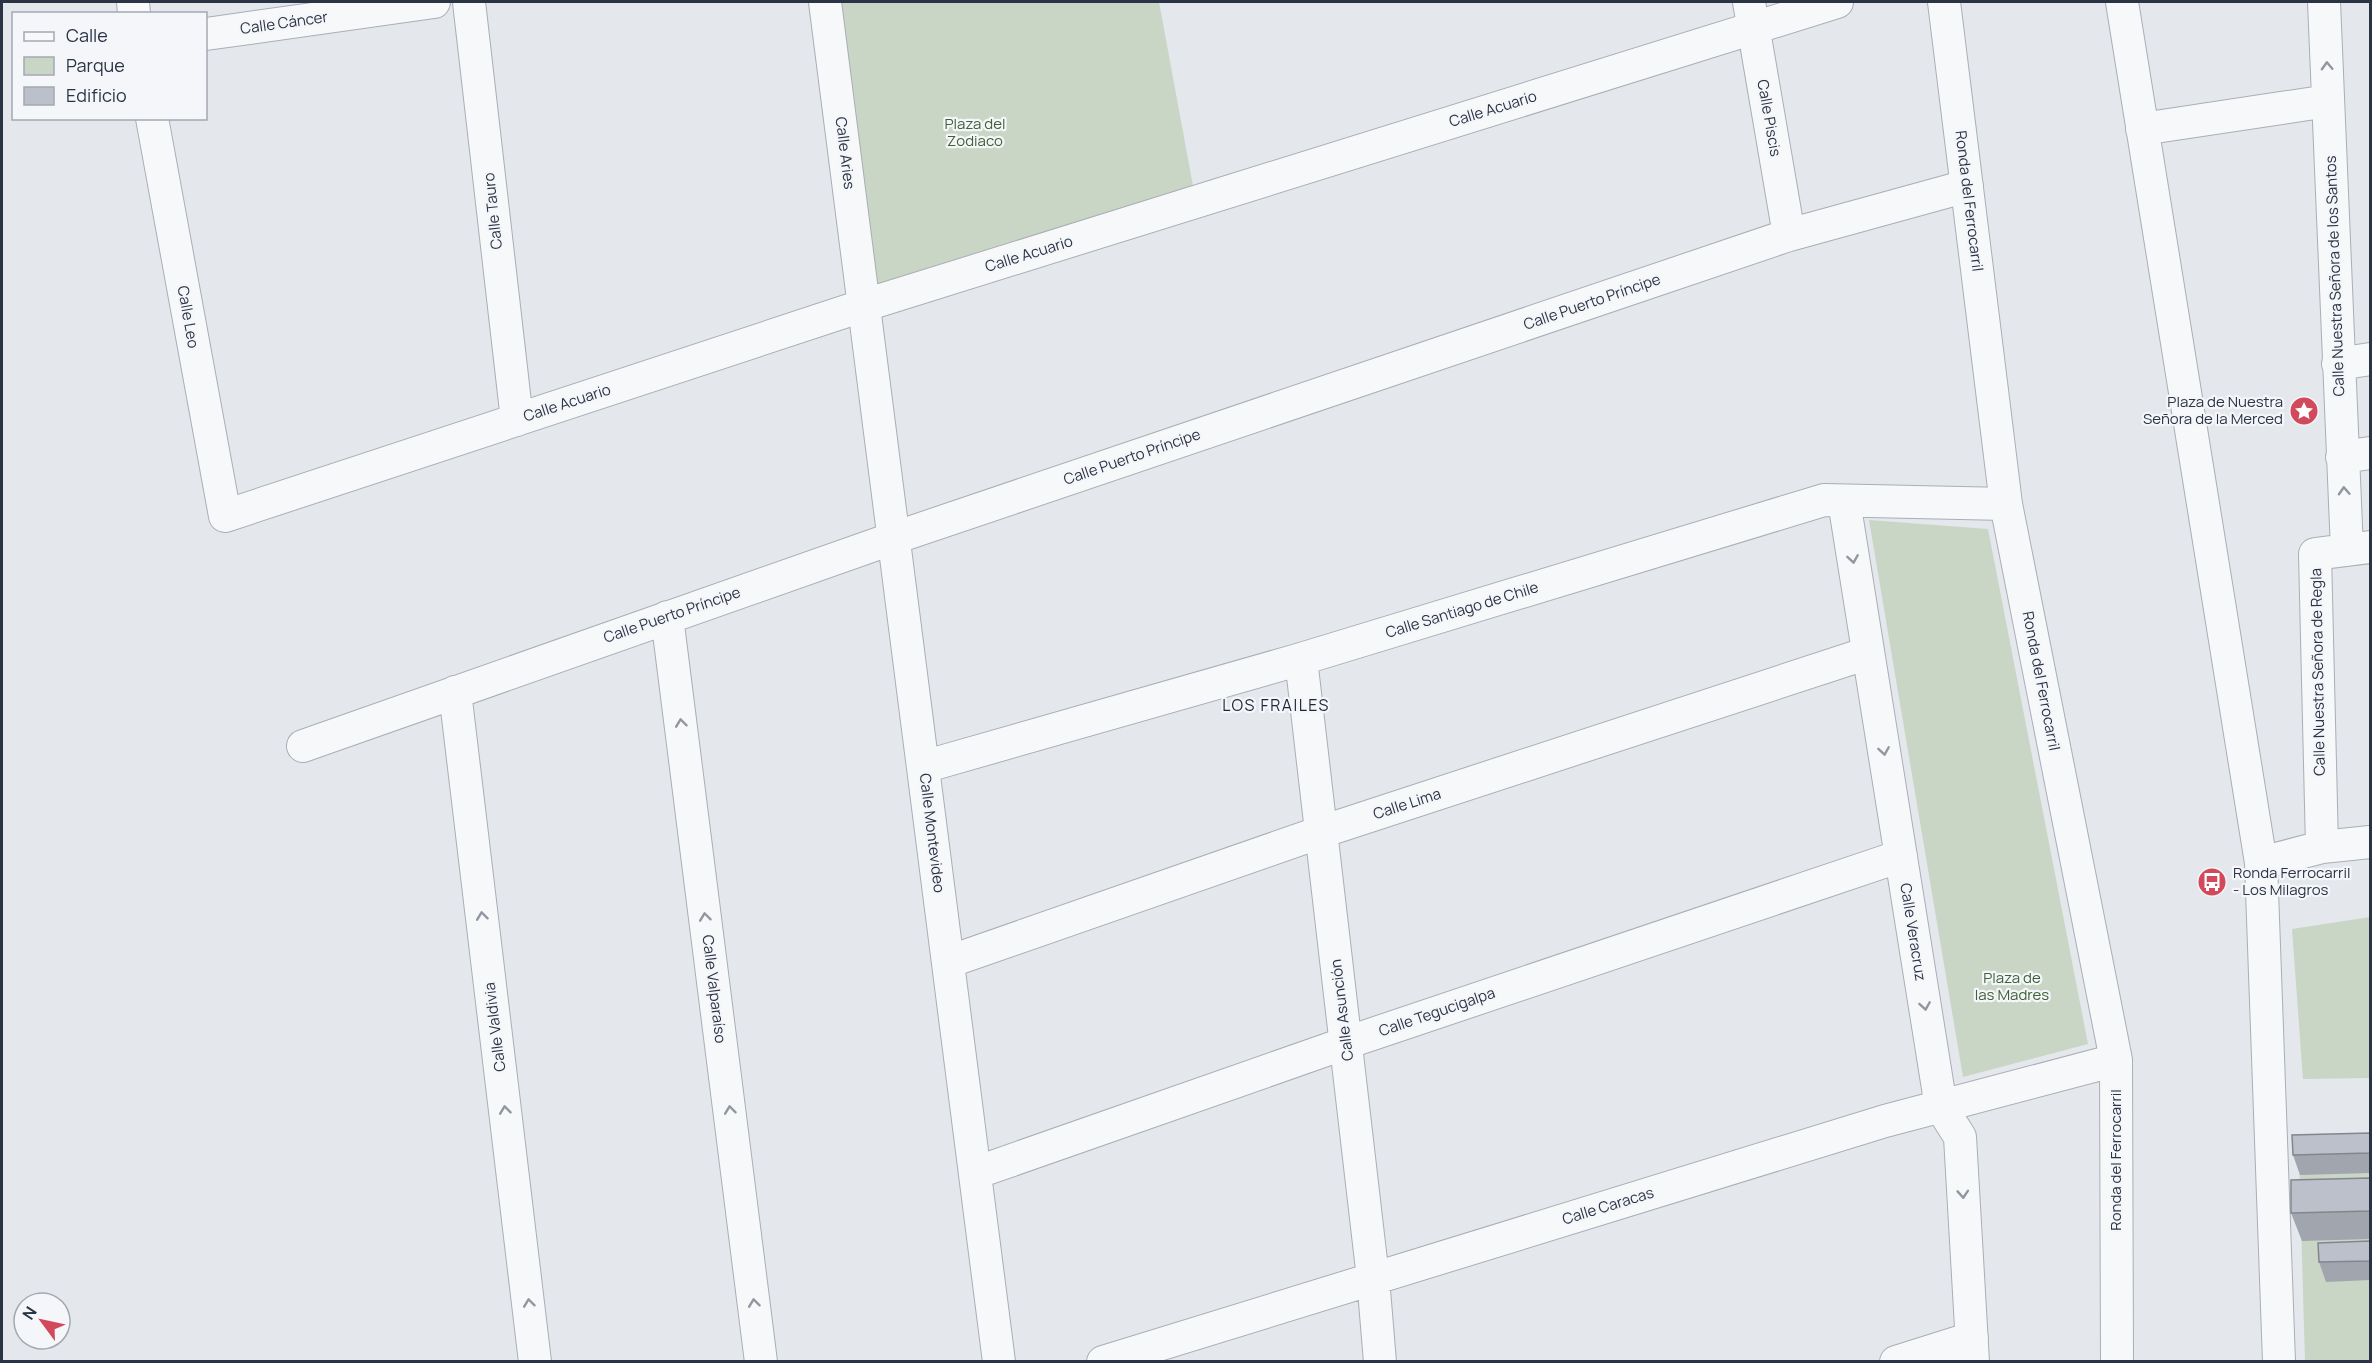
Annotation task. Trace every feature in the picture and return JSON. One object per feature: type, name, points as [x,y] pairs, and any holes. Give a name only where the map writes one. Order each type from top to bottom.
[{"type":"street","name":"Calle Cáncer","points":[[207,34],[434,2]]},
{"type":"street","name":"Calle Tauro","points":[[470,2],[517,420]]},
{"type":"street","name":"Calle Aries","points":[[825,2],[865,305]]},
{"type":"street","name":"Calle Acuario","points":[[225,516],[1751,15],[1837,2]]},
{"type":"street","name":"Ronda del Ferrocarril","points":[[1944,2],[2006,504],[2116,1060],[2117,1362]]},
{"type":"street","points":[[2122,2],[2261,863],[2279,1362]]},
{"type":"street","name":"Calle Nuestra Señora de los Santos","points":[[2324,2],[2338,364],[2356,455],[2359,548]]},
{"type":"street","name":"Calle Piscis","points":[[1751,15],[1789,235]]},
{"type":"street","points":[[2142,129],[2328,101]]},
{"type":"street","name":"Calle Leo","points":[[152,120],[225,516]]},
{"type":"street","name":"Calle Puerto Príncipe","points":[[303,746],[894,538],[1789,235],[1967,186]]},
{"type":"street","name":"Calle Montevideo","points":[[865,305],[999,1362]]},
{"type":"street","points":[[2338,364],[2370,359]]},
{"type":"street","name":"Calle Santiago de Chile","points":[[923,767],[1301,659],[1824,500],[2006,504]]},
{"type":"street","name":"Calle Veracruz","points":[[1844,501],[1941,1107],[1959,1137],[1973,1350]]},
{"type":"street","name":"Calle Nuestra Señora de Regla","points":[[2322,847],[2315,554],[2359,548]]},
{"type":"street","name":"Calle Valparaíso","points":[[667,617],[761,1362]]},
{"type":"street","name":"Calle Lima","points":[[948,962],[1322,832],[1868,653]]},
{"type":"street","name":"Calle Asunción","points":[[1301,659],[1373,1278],[1380,1362]]},
{"type":"street","name":"Calle Valdivia","points":[[455,692],[536,1362]]},
{"type":"street","points":[[2261,863],[2322,847],[2370,842]]},
{"type":"street","name":"Calle Tegucigalpa","points":[[975,1173],[1346,1043],[1901,856]]},
{"type":"street","name":"Calle Caracas","points":[[1103,1362],[1941,1107],[2116,1060]]},
{"type":"street","points":[[1896,1362],[1973,1350]]},
{"type":"green space","name":"Plaza del Zodiaco","points":[[825,2],[1159,2],[1196,202],[865,305]]},
{"type":"green space","name":"Plaza de las Madres","points":[[1869,520],[1988,529],[2088,1044],[1963,1077]]},
{"type":"green space","points":[[2370,917],[2370,1078],[2303,1079],[2292,929]]},
{"type":"green space","points":[[2370,1153],[2370,1361],[2305,1361],[2299,1155]]},
{"type":"building","points":[[2370,1133],[2370,1153],[2293,1155],[2292,1135]]},
{"type":"building","points":[[2370,1178],[2370,1211],[2291,1213],[2291,1180]]},
{"type":"building","points":[[2370,1241],[2370,1261],[2319,1262],[2318,1243]]},
{"type":"place","name":"Plaza de Nuestra Señora de la Merced","points":[[2304,411]]},
{"type":"place","name":"Ronda Ferrocarril - Los Milagros","points":[[2212,882]]},
{"type":"district","name":"LOS FRAILES","points":[[1276,705]]}]
